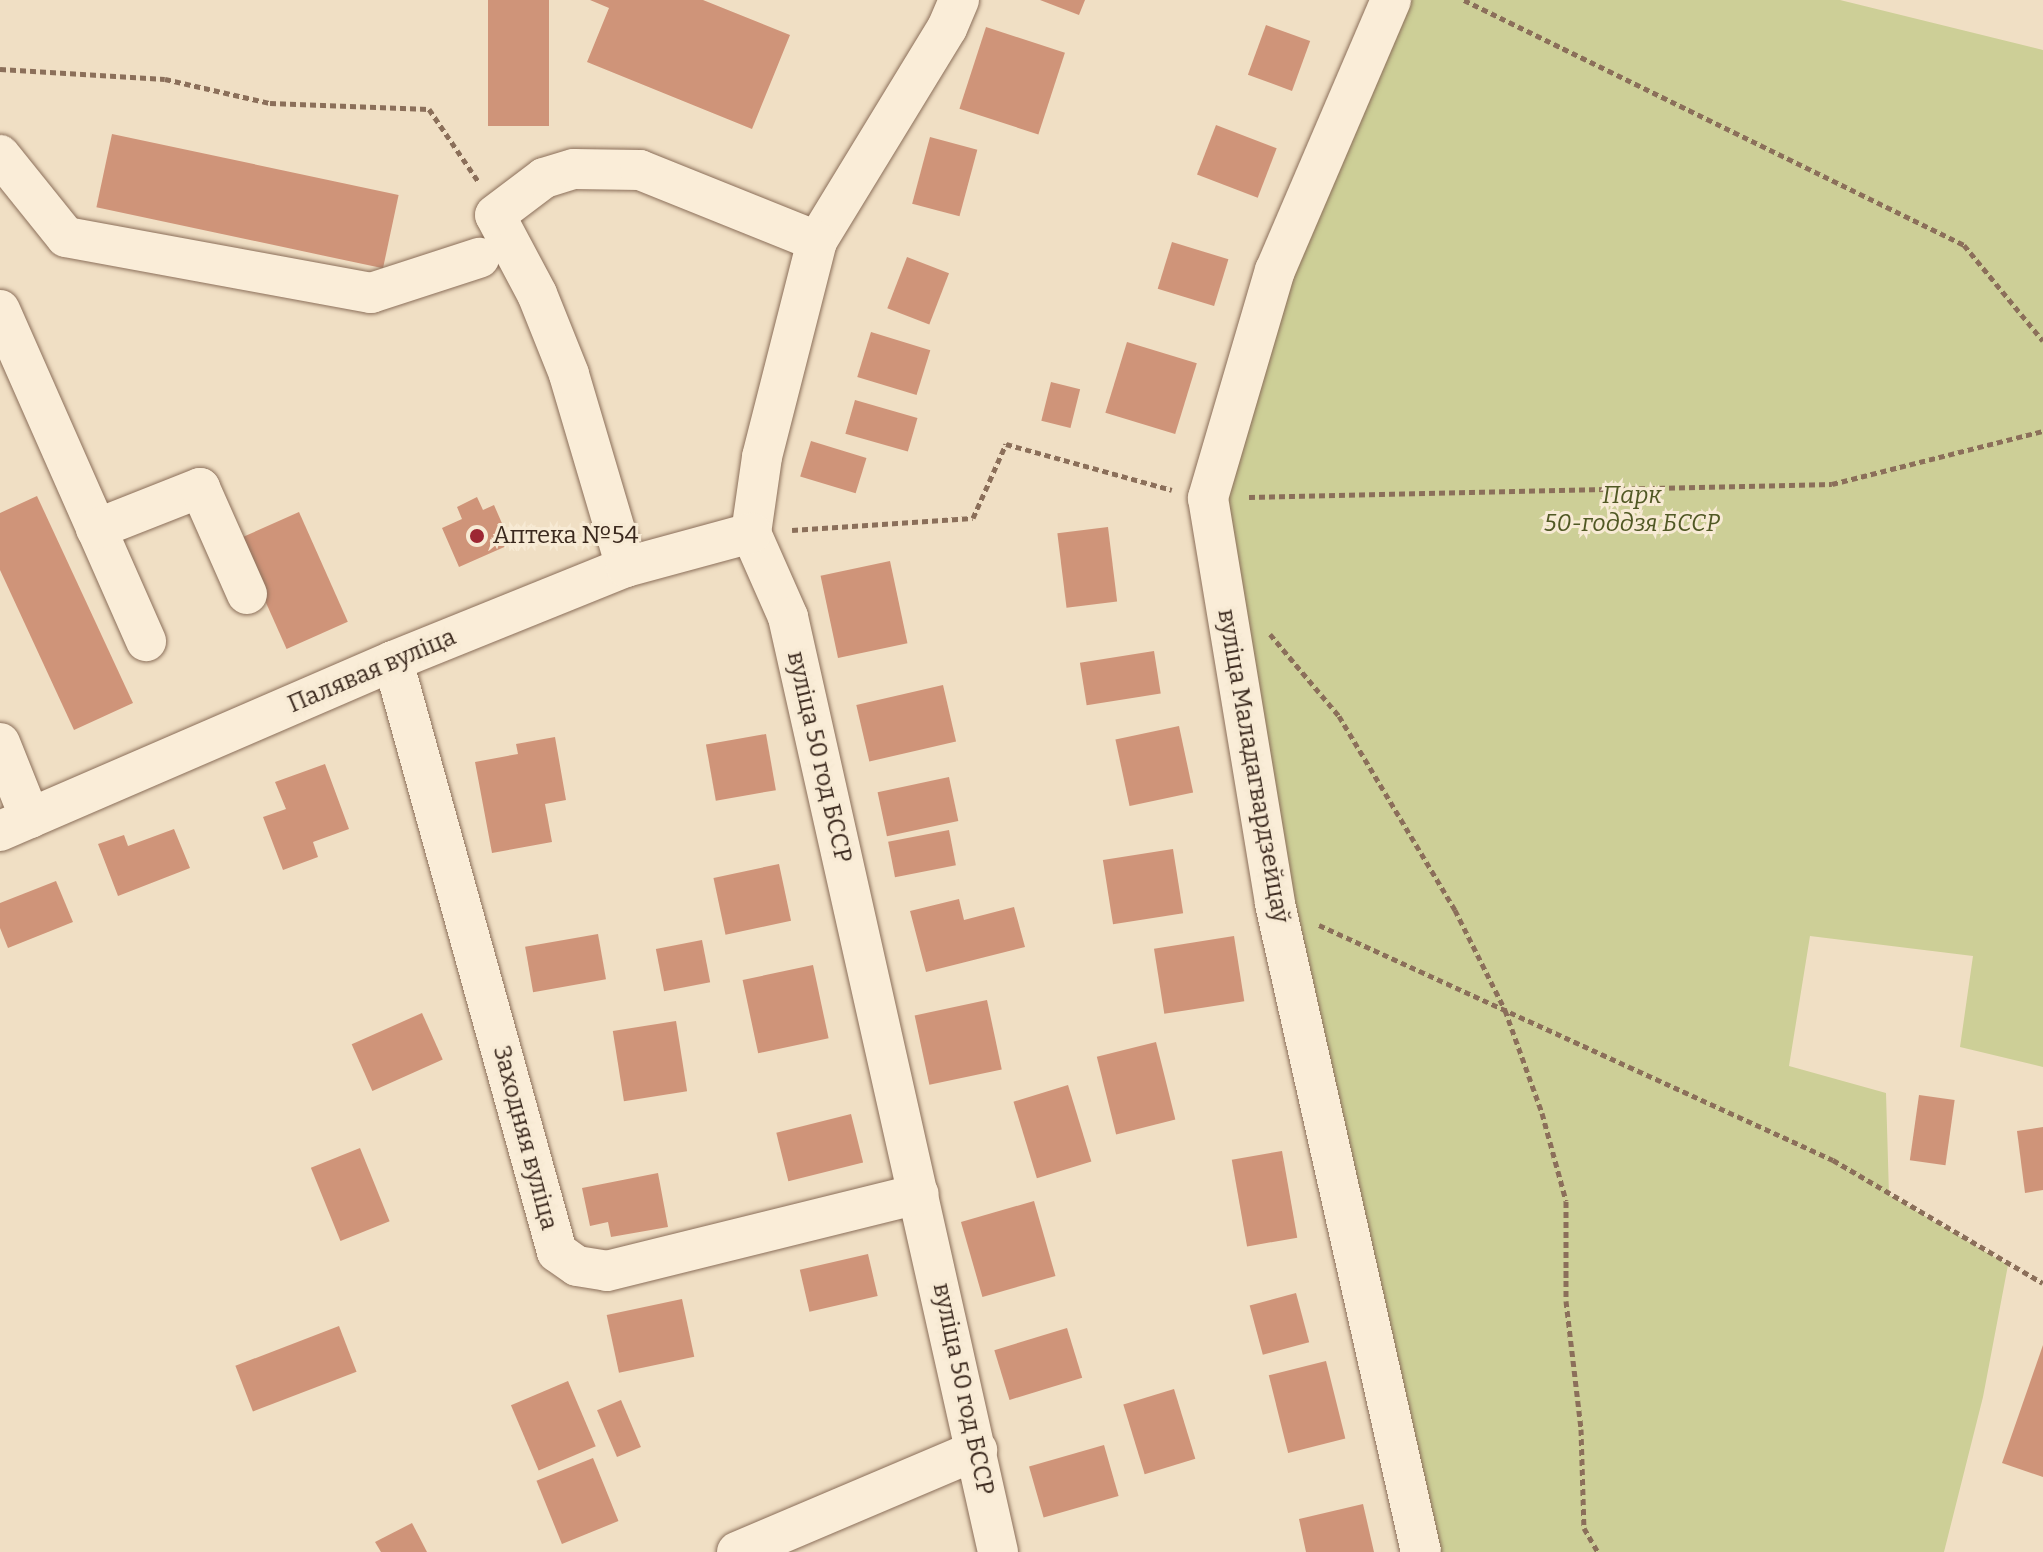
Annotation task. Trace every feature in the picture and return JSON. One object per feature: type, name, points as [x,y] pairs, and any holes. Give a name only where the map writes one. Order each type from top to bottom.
[{"type":"street","points":[[751,533],[765,441],[817,241],[947,28],[959,0]]},
{"type":"street","name":"вуліца Маладагвардзейцаў","points":[[1391,0],[1275,270],[1208,498],[1275,904],[1421,1552]]},
{"type":"street","points":[[0,155],[66,237],[371,293],[479,258]]},
{"type":"street","points":[[626,567],[569,374],[537,294],[495,215],[544,178],[574,169],[640,170],[817,241]]},
{"type":"street","points":[[0,310],[146,641]]},
{"type":"street","points":[[96,529],[200,488],[247,594]]},
{"type":"street","name":"Палявая вуліца","points":[[15,825],[393,661],[626,567],[751,533]]},
{"type":"street","name":"вуліца 50 год БССР","points":[[751,533],[788,617],[998,1552]]},
{"type":"street","name":"Заходняя вуліца","points":[[393,661],[557,1252],[577,1266],[607,1271],[919,1194]]},
{"type":"street","points":[[0,743],[15,825]]},
{"type":"street","points":[[737,1552],[977,1450]]},
{"type":"path","points":[[1464,0],[1964,245],[2043,341]]},
{"type":"path","points":[[0,69],[165,79],[270,103],[429,109],[468,162],[495,215]]},
{"type":"path","points":[[751,533],[973,518],[1006,444],[1208,498],[1832,484],[2043,431]]},
{"type":"path","points":[[1269,632],[1339,716],[1455,910],[1505,1010],[1566,1201],[1566,1301],[1581,1429],[1584,1528],[1598,1552]]},
{"type":"path","points":[[1275,904],[1833,1160],[2043,1283]]},
{"type":"green space","name":"Парк 50-годдзя БССР","points":[[1391,0],[1840,0],[2043,50],[2043,1067],[1960,1047],[1973,956],[1810,936],[1789,1066],[1886,1093],[1889,1195],[2008,1265],[1983,1397],[1944,1552],[1421,1552],[1208,498]]},
{"type":"building","points":[[488,0],[549,0],[549,126],[488,126]]},
{"type":"building","points":[[590,0],[703,0],[790,35],[752,129],[587,62],[609,8]]},
{"type":"building","points":[[1040,0],[1085,0],[1079,15]]},
{"type":"building","points":[[1266,25],[1310,41],[1292,91],[1248,75]]},
{"type":"building","points":[[986,27],[1065,53],[1038,134],[959,109]]},
{"type":"building","points":[[1216,125],[1277,148],[1258,198],[1197,174]]},
{"type":"building","points":[[112,134],[399,195],[383,268],[96,207]]},
{"type":"building","points":[[930,137],[977,150],[959,216],[912,204]]},
{"type":"building","points":[[1172,242],[1228,259],[1214,306],[1158,289]]},
{"type":"building","points":[[907,257],[949,273],[929,324],[887,308]]},
{"type":"building","points":[[871,332],[930,350],[917,395],[857,377]]},
{"type":"building","points":[[1127,342],[1197,363],[1175,434],[1105,413]]},
{"type":"building","points":[[1051,382],[1080,389],[1070,428],[1041,421]]},
{"type":"building","points":[[855,400],[917,418],[908,452],[845,434]]},
{"type":"building","points":[[811,441],[866,458],[856,493],[800,476]]},
{"type":"building","points":[[37,496],[133,703],[74,730],[0,570],[0,513]]},
{"type":"building","name":"Аптека №54","points":[[477,497],[483,510],[494,505],[511,544],[459,567],[442,528],[462,519],[457,507]]},
{"type":"building","points":[[299,512],[348,622],[287,649],[238,539]]},
{"type":"building","points":[[1108,527],[1117,601],[1067,608],[1057,533]]},
{"type":"building","points":[[890,561],[907,643],[838,658],[821,576]]},
{"type":"building","points":[[1154,651],[1161,693],[1087,705],[1080,663]]},
{"type":"building","points":[[943,685],[956,742],[869,762],[856,705]]},
{"type":"building","points":[[1179,726],[1193,793],[1130,806],[1115,740]]},
{"type":"building","points":[[766,734],[776,790],[716,801],[706,745]]},
{"type":"building","points":[[555,737],[566,800],[545,804],[552,842],[492,853],[475,762],[518,754],[516,744]]},
{"type":"building","points":[[325,764],[349,829],[313,842],[318,857],[283,870],[263,817],[286,809],[275,782]]},
{"type":"building","points":[[949,777],[958,821],[887,836],[878,792]]},
{"type":"building","points":[[174,829],[190,868],[118,896],[98,844],[124,835],[128,846]]},
{"type":"building","points":[[949,830],[956,865],[895,877],[888,842]]},
{"type":"building","points":[[1173,849],[1183,913],[1113,924],[1103,860]]},
{"type":"building","points":[[779,864],[791,921],[726,935],[713,878]]},
{"type":"building","points":[[56,881],[73,922],[8,948],[0,928],[0,903]]},
{"type":"building","points":[[959,899],[964,920],[1014,907],[1025,947],[926,972],[910,911]]},
{"type":"building","points":[[598,934],[606,979],[533,992],[525,947]]},
{"type":"building","points":[[1234,936],[1244,1001],[1164,1014],[1154,949]]},
{"type":"building","points":[[702,940],[710,982],[664,991],[656,949]]},
{"type":"building","points":[[813,965],[829,1038],[758,1053],[743,980]]},
{"type":"building","points":[[987,1000],[1002,1069],[929,1085],[915,1015]]},
{"type":"building","points":[[422,1013],[443,1060],[372,1091],[352,1044]]},
{"type":"building","points":[[676,1021],[687,1091],[624,1101],[613,1031]]},
{"type":"building","points":[[1156,1042],[1175,1120],[1116,1134],[1097,1057]]},
{"type":"building","points":[[1068,1085],[1091,1162],[1037,1178],[1013,1102]]},
{"type":"building","points":[[1919,1095],[1955,1100],[1945,1165],[1910,1160]]},
{"type":"building","points":[[851,1114],[863,1163],[788,1181],[776,1133]]},
{"type":"building","points":[[2043,1127],[2043,1190],[2025,1193],[2017,1131]]},
{"type":"building","points":[[360,1148],[390,1221],[340,1241],[311,1168]]},
{"type":"building","points":[[1282,1151],[1297,1238],[1247,1247],[1232,1160]]},
{"type":"building","points":[[658,1173],[668,1227],[611,1237],[608,1222],[590,1226],[582,1188]]},
{"type":"building","points":[[1034,1201],[1055,1276],[982,1297],[961,1222]]},
{"type":"building","points":[[868,1254],[878,1296],[809,1312],[800,1270]]},
{"type":"building","points":[[1296,1293],[1309,1342],[1263,1355],[1250,1305]]},
{"type":"building","points":[[682,1299],[694,1357],[619,1373],[607,1315]]},
{"type":"building","points":[[339,1326],[357,1372],[253,1412],[235,1366]]},
{"type":"building","points":[[1067,1328],[1082,1378],[1010,1400],[994,1350]]},
{"type":"building","points":[[2043,1345],[2043,1477],[2002,1463]]},
{"type":"building","points":[[1326,1361],[1345,1439],[1288,1453],[1269,1375]]},
{"type":"building","points":[[568,1381],[596,1446],[539,1471],[511,1405]]},
{"type":"building","points":[[1174,1389],[1195,1459],[1145,1474],[1123,1404]]},
{"type":"building","points":[[621,1400],[641,1447],[617,1457],[597,1410]]},
{"type":"building","points":[[1104,1445],[1119,1496],[1044,1517],[1029,1466]]},
{"type":"building","points":[[593,1458],[618,1521],[562,1544],[536,1481]]},
{"type":"building","points":[[1363,1504],[1374,1552],[1306,1552],[1299,1519]]},
{"type":"building","points":[[412,1523],[427,1552],[381,1552],[375,1542]]},
{"type":"place","name":"Аптека №54","points":[[477,536]]}]
